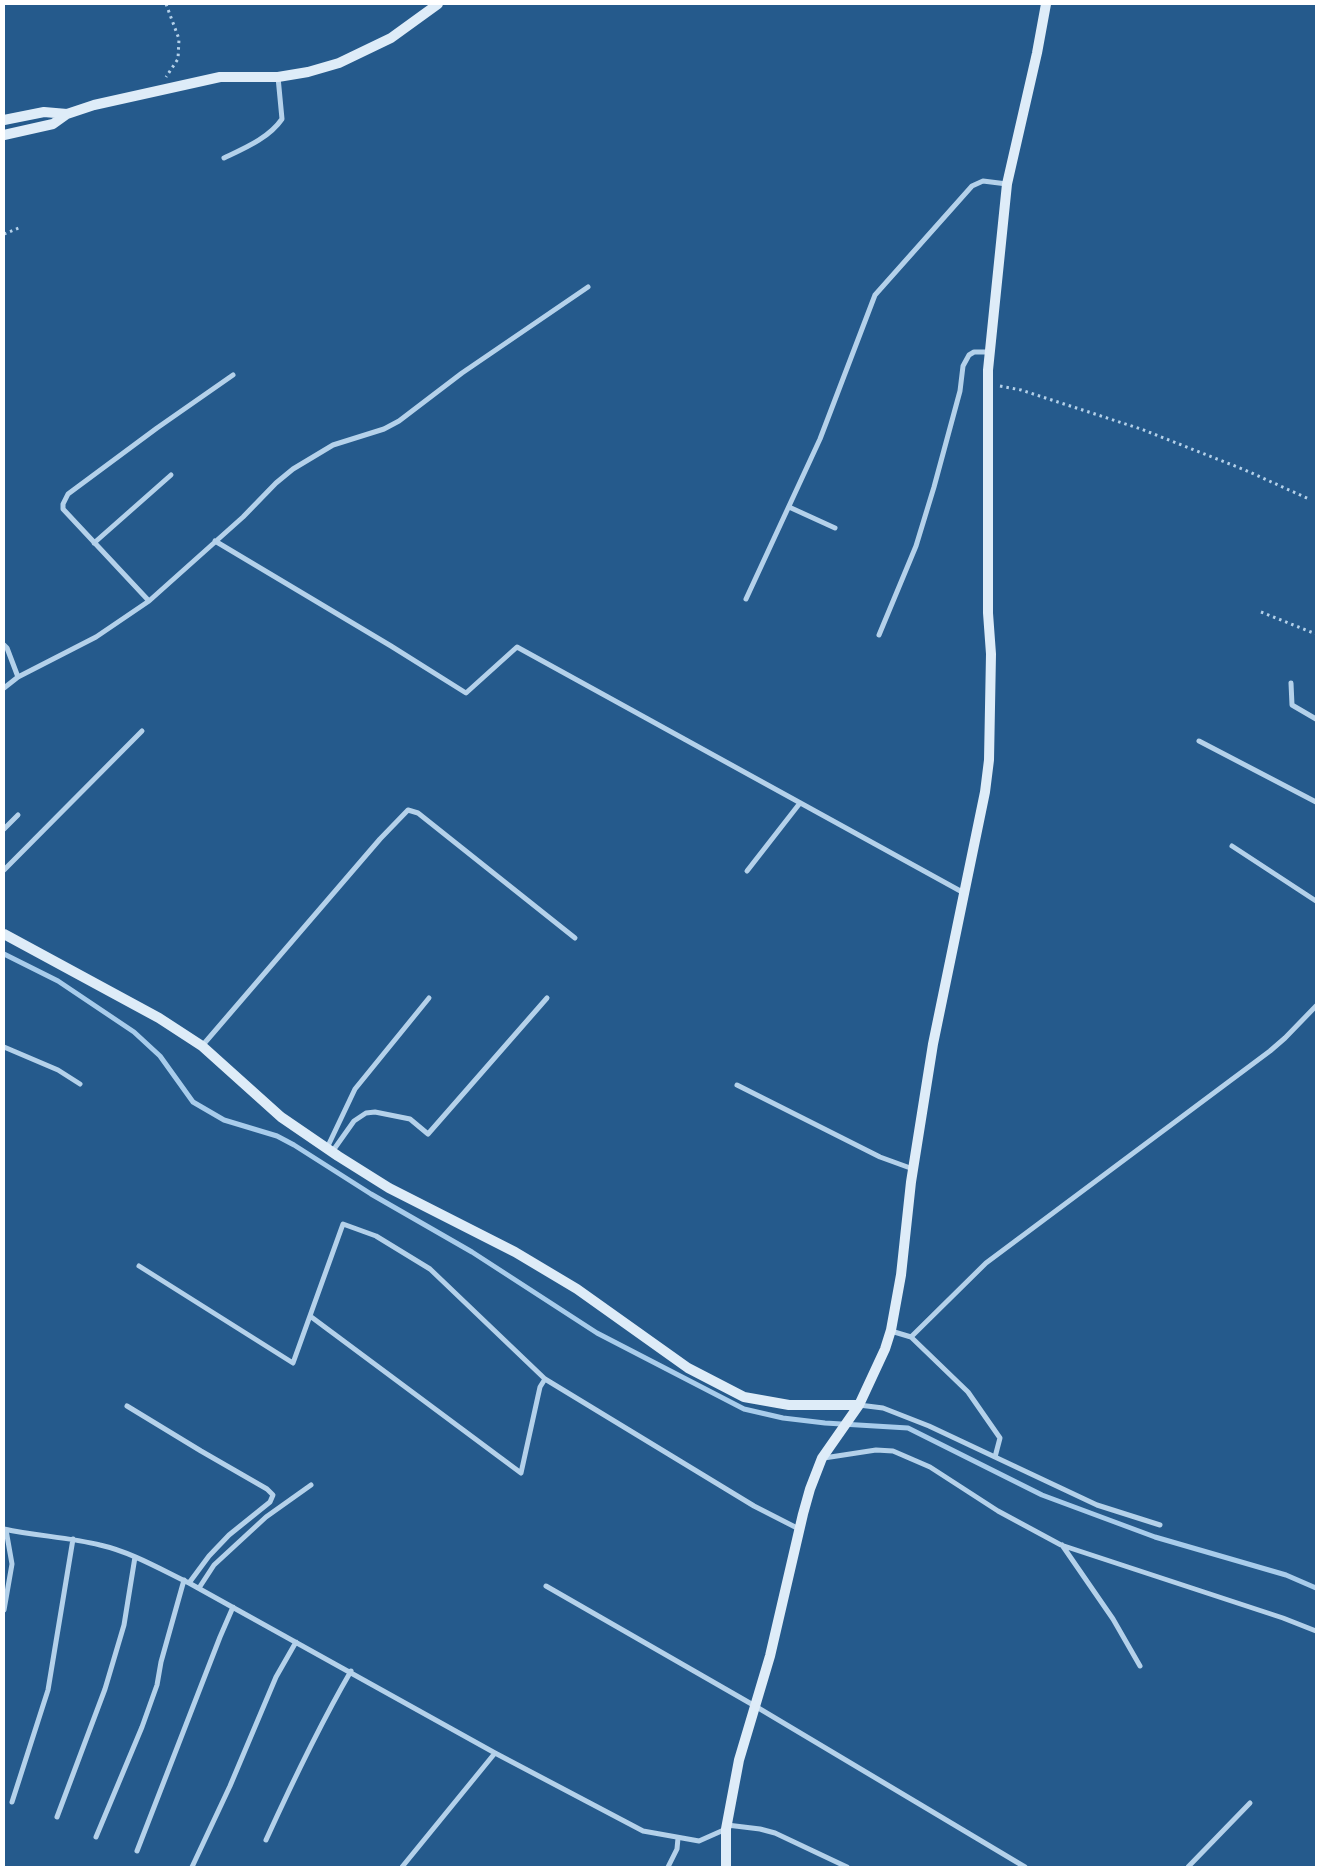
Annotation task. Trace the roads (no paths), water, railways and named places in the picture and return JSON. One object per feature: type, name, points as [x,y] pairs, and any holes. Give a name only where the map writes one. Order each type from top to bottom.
[{"type":"main road","points":[[4,135],[53,124],[67,114],[94,105],[163,89],[220,77],[278,76],[308,72],[339,63],[391,38],[438,4]]},
{"type":"main road","points":[[726,1867],[727,1827],[739,1760],[770,1656],[810,1489],[822,1458],[859,1405],[885,1349],[891,1330],[901,1275],[913,1169],[933,1044],[985,792],[989,760],[991,654],[988,613],[987,383],[989,352],[1007,184],[1038,53],[1046,4]]},
{"type":"main road","points":[[4,120],[44,112],[67,114]]},
{"type":"main road","points":[[4,934],[159,1018],[202,1046],[281,1117],[330,1150],[389,1188],[515,1252],[577,1289],[688,1368],[744,1397],[789,1405],[859,1405]]},
{"type":"street","points":[[224,158],[255,143],[277,127],[282,119],[278,76]]},
{"type":"street","points":[[746,599],[820,439],[875,295],[972,186],[984,181],[1007,184]]},
{"type":"street","points":[[4,688],[18,677],[96,637],[149,601],[243,517],[276,483],[293,470],[333,445],[384,429],[400,421],[462,373],[588,287]]},
{"type":"street","points":[[879,635],[918,537],[960,391],[963,366],[969,355],[974,352],[989,352]]},
{"type":"street","points":[[149,601],[62,509],[62,504],[68,494],[233,374]]},
{"type":"street","points":[[94,543],[171,475]]},
{"type":"street","points":[[789,507],[835,528]]},
{"type":"street","points":[[215,541],[392,646],[466,693],[516,647],[964,893]]},
{"type":"street","points":[[4,645],[7,648],[18,677]]},
{"type":"street","points":[[1291,683],[1292,705],[1316,719]]},
{"type":"street","points":[[4,870],[142,732]]},
{"type":"street","points":[[1199,741],[1316,802]]},
{"type":"street","points":[[747,871],[800,803]]},
{"type":"street","points":[[202,1046],[380,839],[408,810],[418,814],[575,938]]},
{"type":"street","points":[[4,829],[18,815]]},
{"type":"street","points":[[1232,846],[1316,901]]},
{"type":"street","points":[[330,1150],[355,1089],[429,998]]},
{"type":"street","points":[[330,1150],[354,1121],[366,1113],[375,1112],[410,1119],[428,1134],[547,998]]},
{"type":"street","points":[[911,1337],[986,1263],[1270,1051],[1316,1006]]},
{"type":"street","points":[[4,1047],[58,1070],[80,1084]]},
{"type":"street","points":[[737,1085],[880,1156],[913,1169]]},
{"type":"street","points":[[139,1266],[293,1363],[343,1224],[376,1236],[430,1269],[545,1379],[754,1506],[800,1529]]},
{"type":"street","points":[[310,1316],[521,1473],[540,1387],[545,1379]]},
{"type":"street","points":[[891,1330],[911,1337],[968,1392],[1000,1438],[995,1457]]},
{"type":"street","points":[[859,1405],[883,1408],[929,1426],[1097,1505],[1160,1525]]},
{"type":"street","points":[[96,1837],[142,1728],[157,1685],[161,1662],[186,1581],[229,1535],[270,1502],[273,1496],[267,1489],[127,1406]]},
{"type":"street","points":[[822,1458],[876,1450],[900,1453],[930,1467],[998,1511],[1061,1545],[1274,1615],[1316,1631]]},
{"type":"street","points":[[198,1588],[214,1565],[266,1518],[311,1485]]},
{"type":"street","points":[[4,1610],[12,1564],[5,1530],[102,1545],[135,1557],[186,1581],[351,1671],[494,1753],[643,1831],[700,1841],[727,1827],[760,1830],[775,1834],[847,1867]]},
{"type":"street","points":[[12,1802],[48,1690],[73,1539]]},
{"type":"street","points":[[1061,1545],[1113,1619],[1140,1666]]},
{"type":"street","points":[[57,1817],[105,1689],[124,1625],[135,1557]]},
{"type":"street","points":[[546,1586],[755,1706],[1025,1867]]},
{"type":"street","points":[[136,1851],[233,1607]]},
{"type":"street","points":[[192,1867],[230,1786],[276,1677],[296,1642]]},
{"type":"street","points":[[266,1840],[320,1727],[351,1671]]},
{"type":"street","points":[[402,1867],[494,1753]]},
{"type":"street","points":[[1188,1867],[1250,1804]]},
{"type":"street","points":[[668,1867],[677,1849],[678,1838]]},
{"type":"waterway","points":[[4,954],[58,981],[134,1032],[160,1056],[193,1102],[224,1120],[277,1136],[294,1145],[371,1194],[472,1252],[597,1333],[744,1409],[783,1418],[825,1423],[908,1428],[1042,1495],[1155,1537],[1286,1575],[1316,1588]]}]
